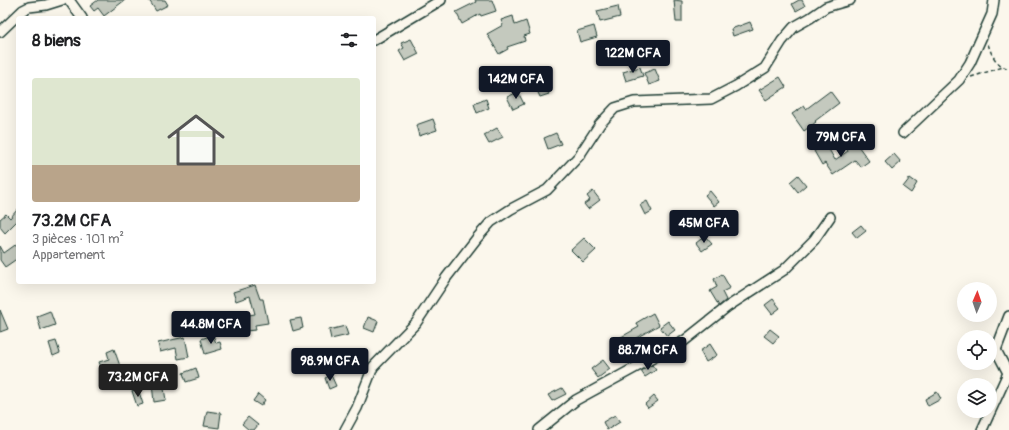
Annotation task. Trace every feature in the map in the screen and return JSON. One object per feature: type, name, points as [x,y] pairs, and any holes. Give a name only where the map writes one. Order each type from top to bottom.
[{"type":"street","points":[[17,16],[29,7],[46,5],[62,0]]},
{"type":"street","points":[[69,0],[81,16]]},
{"type":"street","points":[[376,39],[441,0]]},
{"type":"street","points":[[345,430],[357,408],[372,367],[416,323],[446,278],[491,222],[511,209],[548,190],[579,156],[600,124],[615,108],[634,102],[711,98],[736,86],[765,68],[782,41],[794,27],[830,2],[850,0]]},
{"type":"street","points":[[903,133],[959,80],[970,63],[992,14],[994,0]]},
{"type":"street","points":[[0,32],[16,17]]},
{"type":"street","points":[[539,430],[576,400],[684,341],[727,308],[784,270],[814,240],[830,217]]},
{"type":"street","points":[[982,430],[1008,373],[996,350],[1009,316]]},
{"type":"path","points":[[988,42],[996,62],[1009,69]]},
{"type":"path","points":[[959,80],[1003,67]]},
{"type":"building","points":[[98,0],[125,0],[104,16],[98,8],[94,11],[90,6]]},
{"type":"building","points":[[149,0],[165,0],[168,5],[156,11]]},
{"type":"building","points":[[475,0],[492,0],[496,11],[481,16],[480,14],[462,24],[456,12],[476,2]]},
{"type":"building","points":[[674,0],[682,1],[682,22],[676,22]]},
{"type":"building","points":[[802,0],[805,6],[796,11],[792,4]]},
{"type":"building","points":[[618,6],[620,17],[600,22],[597,11]]},
{"type":"building","points":[[513,16],[515,25],[526,21],[530,34],[524,36],[525,41],[507,47],[508,49],[499,54],[487,34],[503,25],[501,20]]},
{"type":"building","points":[[750,22],[753,29],[733,36],[731,29]]},
{"type":"building","points":[[594,26],[597,37],[580,42],[577,31]]},
{"type":"building","points":[[411,39],[419,54],[405,61],[399,51],[404,48],[401,43]]},
{"type":"building","points":[[650,46],[652,56],[645,58],[642,48]]},
{"type":"building","points":[[640,67],[643,76],[626,81],[623,72]]},
{"type":"building","points":[[655,69],[660,81],[649,85],[644,73]]},
{"type":"building","points":[[780,77],[786,87],[766,100],[759,90]]},
{"type":"building","points":[[544,82],[549,94],[540,97],[535,86]]},
{"type":"building","points":[[830,91],[839,103],[804,131],[792,114],[804,106],[806,109]]},
{"type":"building","points":[[518,92],[524,104],[513,109],[507,97]]},
{"type":"building","points":[[486,99],[489,108],[477,113],[474,104]]},
{"type":"building","points":[[433,119],[437,130],[419,136],[416,125]]},
{"type":"building","points":[[497,128],[503,137],[489,144],[484,135]]},
{"type":"building","points":[[556,133],[561,144],[548,149],[544,138]]},
{"type":"building","points":[[856,143],[869,161],[861,167],[855,160],[833,175],[825,163],[822,165],[814,151],[826,144],[835,160]]},
{"type":"building","points":[[894,154],[901,162],[892,170],[885,162]]},
{"type":"building","points":[[798,175],[806,185],[798,192],[790,182]]},
{"type":"building","points":[[910,178],[917,183],[911,193],[903,187]]},
{"type":"building","points":[[593,191],[600,200],[588,209],[584,204],[590,200],[587,196]]},
{"type":"building","points":[[710,191],[719,202],[714,206],[705,195]]},
{"type":"building","points":[[647,201],[652,211],[645,215],[640,205]]},
{"type":"building","points":[[16,211],[16,222],[5,233],[0,227],[0,219],[6,214],[10,218]]},
{"type":"building","points":[[861,225],[866,231],[857,238],[852,232]]},
{"type":"building","points":[[705,236],[712,244],[702,251],[696,243]]},
{"type":"building","points":[[584,238],[596,250],[583,262],[571,250]]},
{"type":"building","points":[[16,244],[16,259],[5,267],[0,260],[0,246],[4,253]]},
{"type":"building","points":[[722,274],[730,288],[722,292],[726,300],[719,306],[710,291],[717,287],[714,279]]},
{"type":"building","points":[[255,285],[260,299],[263,299],[268,323],[255,325],[256,330],[245,331],[243,316],[255,314],[250,296],[236,301],[233,292]]},
{"type":"building","points":[[773,299],[780,308],[772,314],[765,305]]},
{"type":"building","points":[[0,310],[8,329],[0,332]]},
{"type":"building","points":[[50,311],[55,325],[41,330],[37,316]]},
{"type":"building","points":[[653,313],[659,325],[636,338],[639,343],[620,353],[614,341],[639,327],[636,323]]},
{"type":"building","points":[[368,317],[378,321],[374,332],[364,328]]},
{"type":"building","points":[[301,318],[303,328],[293,331],[290,320]]},
{"type":"building","points":[[668,321],[675,330],[667,336],[660,327]]},
{"type":"building","points":[[345,326],[348,335],[331,339],[329,330]]},
{"type":"building","points":[[770,329],[779,336],[773,343],[764,336]]},
{"type":"building","points":[[213,335],[216,343],[220,342],[222,349],[205,354],[201,339]]},
{"type":"building","points":[[185,337],[189,357],[178,359],[176,348],[160,352],[158,343]]},
{"type":"building","points":[[56,341],[60,353],[53,356],[49,343]]},
{"type":"building","points":[[710,344],[717,355],[706,362],[700,351]]},
{"type":"building","points":[[114,349],[126,383],[109,389],[99,362],[109,359],[107,352]]},
{"type":"building","points":[[603,360],[610,369],[598,378],[591,369]]},
{"type":"building","points":[[652,365],[656,370],[645,377],[641,371]]},
{"type":"building","points":[[196,368],[199,378],[186,382],[183,373]]},
{"type":"building","points":[[331,375],[336,386],[329,389],[325,378]]},
{"type":"building","points":[[163,383],[166,400],[154,402],[152,384]]},
{"type":"building","points":[[562,388],[566,394],[552,401],[548,395]]},
{"type":"building","points":[[138,389],[143,404],[137,406],[132,391]]},
{"type":"building","points":[[937,392],[941,399],[928,406],[925,399]]},
{"type":"building","points":[[258,394],[265,400],[261,406],[253,401]]},
{"type":"building","points":[[654,396],[658,401],[648,408],[645,404]]},
{"type":"building","points":[[207,411],[221,413],[219,428],[204,426]]},
{"type":"building","points":[[615,415],[620,422],[607,430],[603,422]]},
{"type":"building","points":[[248,417],[258,425],[254,430],[249,430],[242,424]]}]
